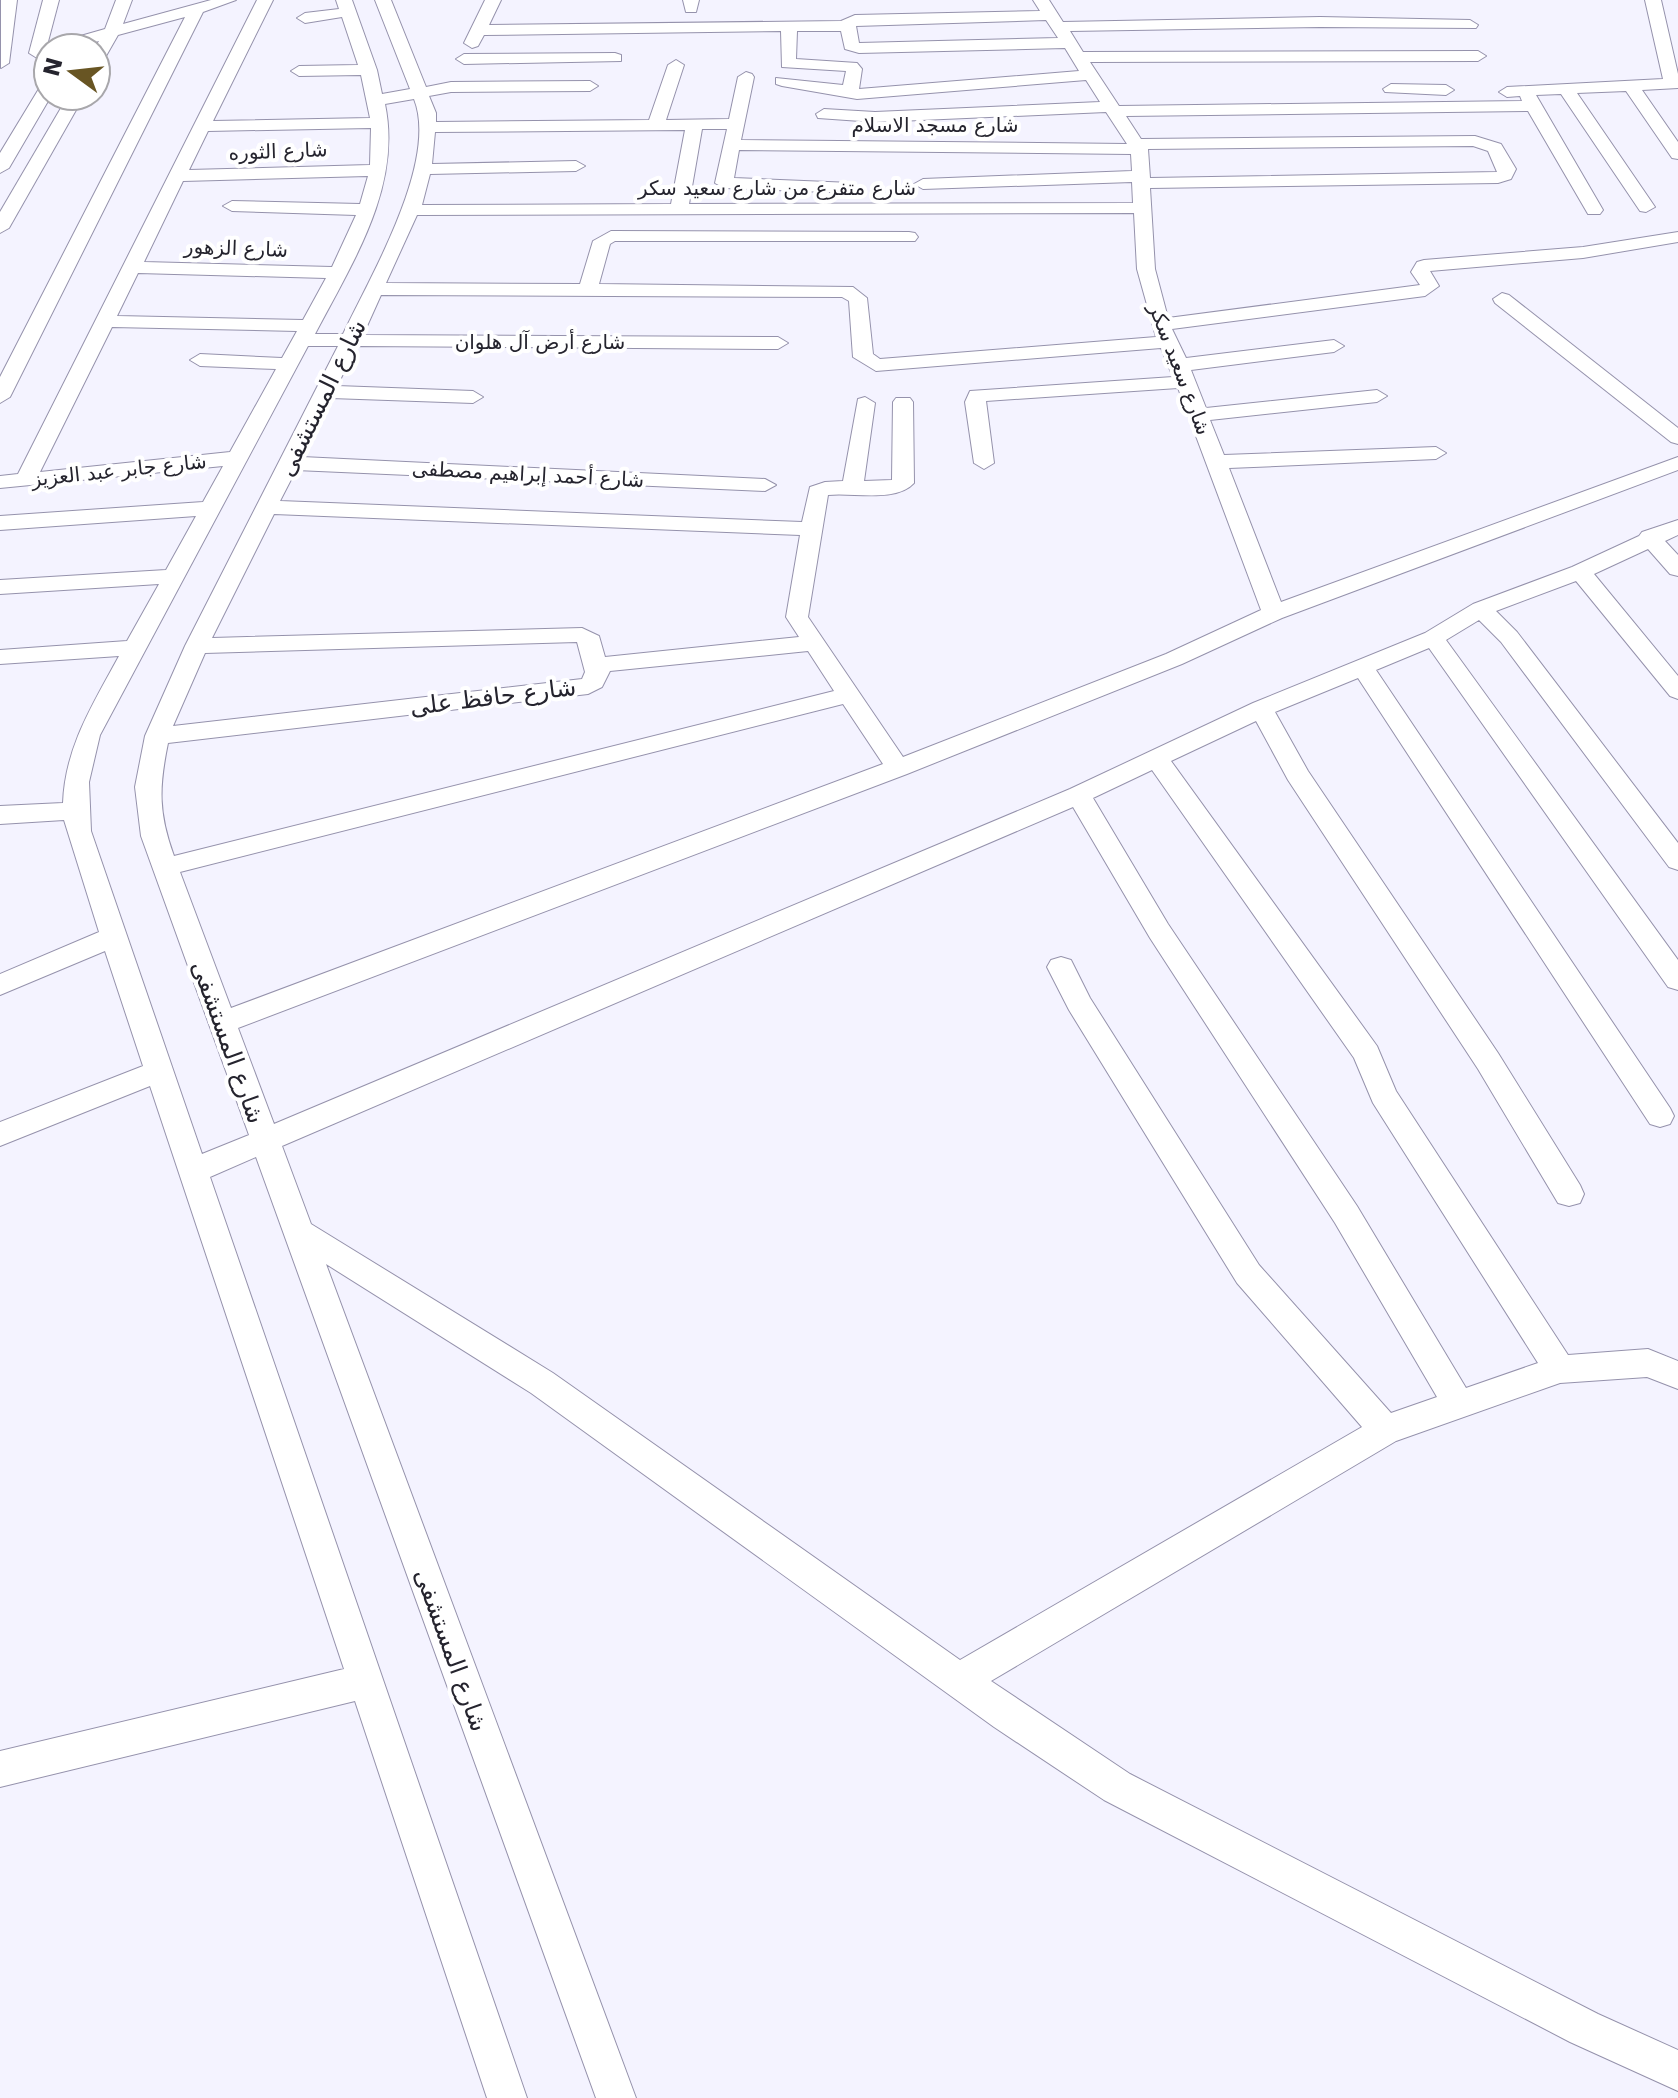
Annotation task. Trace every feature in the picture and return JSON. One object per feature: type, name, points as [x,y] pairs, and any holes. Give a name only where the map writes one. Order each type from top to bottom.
[{"type":"street","points":[[9,0],[0,63],[32,54]]},
{"type":"street","points":[[45,32],[51,0]]},
{"type":"street","points":[[112,32],[124,0]]},
{"type":"street","points":[[152,21],[159,0]]},
{"type":"street","points":[[112,32],[228,0]]},
{"type":"street","points":[[26,479],[265,0]]},
{"type":"street","name":"شارع المستشفى","points":[[383,0],[424,108],[423,169],[411,210],[291,463],[197,646],[157,736],[147,787],[154,836],[165,867],[616,2098]]},
{"type":"street","points":[[424,108],[451,87],[493,0]]},
{"type":"street","points":[[824,114],[875,117],[1529,99],[1567,90],[1675,83],[1653,0]]},
{"type":"street","points":[[0,397],[201,5]]},
{"type":"street","points":[[305,18],[346,6]]},
{"type":"street","name":"شارع المستشفى","points":[[346,6],[369,70],[376,108],[380,170],[369,210],[88,735],[79,765],[74,811],[113,937],[507,2098]]},
{"type":"street","points":[[479,30],[752,20],[789,27],[848,25],[855,20],[1059,28],[1478,56]]},
{"type":"street","points":[[848,25],[851,46],[856,48],[1059,28],[1320,22],[1470,25]]},
{"type":"street","points":[[789,27],[788,64],[851,66],[854,69],[850,91]]},
{"type":"street","name":"شارع سعيد سكر","points":[[1059,28],[1138,146],[1143,180],[1146,269],[1164,333],[1274,613]]},
{"type":"street","points":[[464,59],[615,58]]},
{"type":"street","points":[[656,124],[676,65]]},
{"type":"street","points":[[299,71],[369,70]]},
{"type":"street","points":[[782,81],[862,94],[1088,75]]},
{"type":"street","points":[[746,77],[724,183],[852,188]]},
{"type":"street","points":[[1631,86],[1678,154]]},
{"type":"street","points":[[424,108],[593,92],[451,87]]},
{"type":"street","points":[[1391,89],[1529,99]]},
{"type":"street","points":[[1567,90],[1646,207]]},
{"type":"street","points":[[1529,99],[1594,210]]},
{"type":"street","points":[[266,108],[337,106]]},
{"type":"street","points":[[202,126],[376,108],[424,108],[656,124],[735,124]]},
{"type":"street","points":[[0,168],[33,112]]},
{"type":"street","points":[[0,228],[67,112]]},
{"type":"street","points":[[679,210],[695,124]]},
{"type":"street","name":"شارع مسجد الاسلام","points":[[730,145],[1138,146],[1475,141],[1495,148],[1507,169],[1505,175],[1498,178],[1143,180]]},
{"type":"street","points":[[423,169],[576,166]]},
{"type":"street","name":"شارع الثوره","points":[[177,176],[380,170]]},
{"type":"street","points":[[923,184],[1143,180]]},
{"type":"street","points":[[0,184],[25,184]]},
{"type":"street","points":[[232,206],[369,210]]},
{"type":"street","name":"شارع متفرع من شارع سعيد سكر","points":[[411,210],[1143,208]]},
{"type":"street","points":[[588,290],[605,237],[909,237]]},
{"type":"street","points":[[373,289],[846,291],[858,298],[863,357],[876,365],[1164,333],[1425,290],[1430,286],[1420,272],[1424,266],[1603,251],[1678,237]]},
{"type":"street","name":"شارع الزهور","points":[[132,267],[338,273]]},
{"type":"street","points":[[1502,299],[1678,438]]},
{"type":"street","points":[[105,321],[300,343]]},
{"type":"street","points":[[200,360],[300,343]]},
{"type":"street","name":"شارع أرض آل هلوان","points":[[300,343],[778,343]]},
{"type":"street","points":[[984,463],[975,402],[977,395],[1181,374],[1334,346]]},
{"type":"street","points":[[325,392],[473,397]]},
{"type":"street","points":[[1196,415],[1377,396]]},
{"type":"street","points":[[898,768],[797,617],[818,492],[825,488],[894,487],[903,480],[903,402]]},
{"type":"street","points":[[853,487],[865,403]]},
{"type":"street","points":[[1216,462],[1436,453]]},
{"type":"street","name":"شارع جابر عبد العزيز","points":[[0,482],[238,458]]},
{"type":"street","name":"شارع أحمد إبراهيم مصطفى","points":[[291,463],[765,485]]},
{"type":"street","points":[[221,1023],[898,768],[1174,659],[1274,613],[1678,463]]},
{"type":"street","points":[[269,507],[811,529]]},
{"type":"street","points":[[0,523],[211,508]]},
{"type":"street","points":[[193,1171],[1079,795],[1261,709],[1433,638],[1481,609],[1580,572],[1650,537],[1678,527]]},
{"type":"street","points":[[1650,537],[1678,569]]},
{"type":"street","points":[[1580,572],[1678,691]]},
{"type":"street","points":[[0,587],[174,576]]},
{"type":"street","points":[[1481,609],[1509,637],[1678,861]]},
{"type":"street","points":[[197,646],[582,635],[591,641],[596,671]]},
{"type":"street","points":[[1433,638],[1678,980]]},
{"type":"street","name":"شارع حافظ على","points":[[157,736],[588,686],[596,679],[596,671],[605,664],[814,643]]},
{"type":"street","points":[[0,657],[135,648]]},
{"type":"street","points":[[1363,668],[1660,1116]]},
{"type":"street","points":[[165,867],[849,695]]},
{"type":"street","points":[[1261,709],[1297,774],[1488,1061],[1569,1194]]},
{"type":"street","points":[[1156,758],[1367,1054],[1383,1095],[1560,1369]]},
{"type":"street","points":[[1079,795],[1105,846],[1305,1150],[1409,1316],[1459,1406]]},
{"type":"street","points":[[0,815],[74,811]]},
{"type":"street","points":[[0,985],[113,937]]},
{"type":"street","points":[[1061,967],[1087,1016],[1248,1274],[1385,1430]]},
{"type":"street","points":[[0,1134],[159,1071]]},
{"type":"street","points":[[296,1230],[542,1383],[1007,1714],[1117,1787],[1570,2021],[1678,2071]]},
{"type":"street","points":[[961,1679],[1385,1430],[1560,1369],[1648,1363],[1678,1375]]},
{"type":"street","points":[[0,1769],[365,1681]]}]
